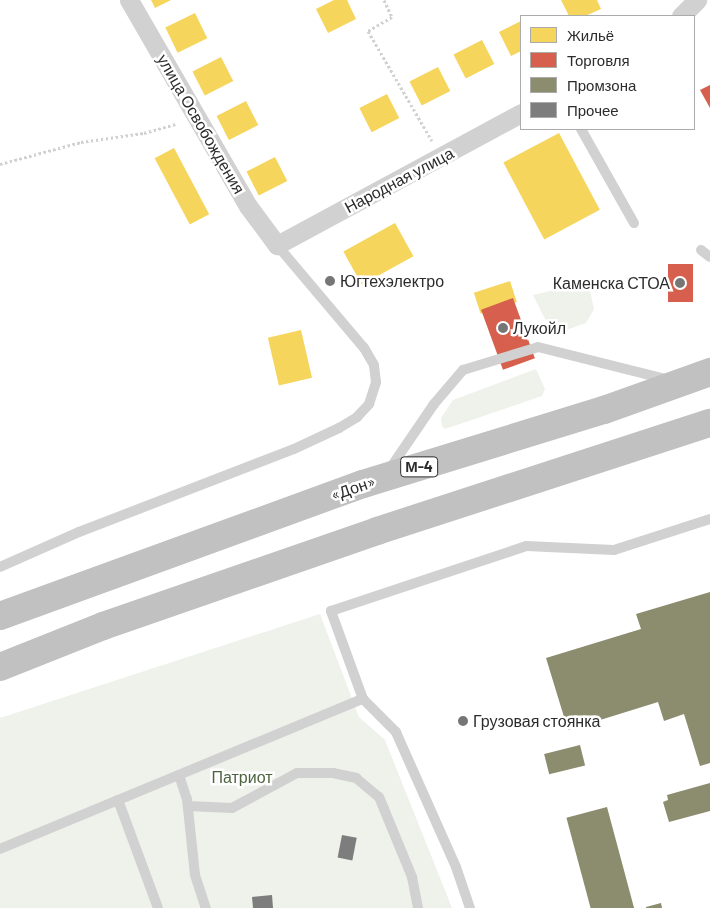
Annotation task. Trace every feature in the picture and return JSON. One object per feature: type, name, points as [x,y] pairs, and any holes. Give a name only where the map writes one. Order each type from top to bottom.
[{"type":"highway","name":"«Дон»","points":[[0,616],[138,563],[383,478],[604,410],[710,372]]},
{"type":"highway","points":[[0,667],[103,626],[350,540],[710,423]]},
{"type":"street","name":"улица Освобождения","points":[[129,0],[248,206],[277,245]]},
{"type":"street","points":[[682,15],[697,0]]},
{"type":"street","name":"Народная улица","points":[[277,245],[520,115]]},
{"type":"lane","points":[[582,130],[634,223]]},
{"type":"lane","points":[[0,567],[79,532],[294,448],[357,417],[368,404],[376,382],[374,365],[358,340],[277,245]]},
{"type":"lane","points":[[701,250],[710,257]]},
{"type":"lane","points":[[383,478],[434,404],[463,370],[538,347],[680,383]]},
{"type":"lane","points":[[470,908],[456,867],[396,732],[364,699],[331,611],[526,546],[614,550],[710,518]]},
{"type":"lane","points":[[0,849],[364,699]]},
{"type":"lane","points":[[188,806],[232,808],[297,773],[332,773],[356,778],[379,798],[412,877],[418,908]]},
{"type":"lane","points":[[179,775],[188,806],[196,875],[206,908]]},
{"type":"lane","points":[[118,800],[158,908]]},
{"type":"path","points":[[384,0],[392,17],[368,31],[442,158]]},
{"type":"path","points":[[0,164],[82,142],[144,133],[198,118]]},
{"type":"green space","points":[[588,282],[594,309],[586,323],[566,330],[553,326],[545,319],[533,295]]},
{"type":"green space","points":[[536,369],[545,389],[542,396],[445,429],[442,426],[441,418],[453,400]]},
{"type":"green space","name":"Патриот","points":[[320,614],[359,717],[385,740],[452,908],[0,908],[0,718]]},
{"type":"building: Жильё","points":[[151,0],[171,0],[155,8]]},
{"type":"building: Жильё","points":[[334,0],[347,0],[356,19],[328,33],[316,9]]},
{"type":"building: Жильё","points":[[561,0],[597,0],[601,9],[587,15],[568,15]]},
{"type":"building: Жильё","points":[[195,13],[207,38],[178,53],[165,27]]},
{"type":"building: Жильё","points":[[520,22],[520,52],[511,56],[499,32]]},
{"type":"building: Жильё","points":[[482,40],[494,64],[466,79],[453,55]]},
{"type":"building: Жильё","points":[[221,57],[233,81],[205,96],[192,72]]},
{"type":"building: Жильё","points":[[438,67],[450,91],[422,106],[409,82]]},
{"type":"building: Жильё","points":[[387,94],[399,118],[372,132],[359,108]]},
{"type":"building: Жильё","points":[[246,101],[258,125],[229,140],[217,116]]},
{"type":"building: Жильё","points":[[559,133],[600,210],[544,239],[503,163]]},
{"type":"building: Жильё","points":[[174,148],[209,214],[190,225],[155,158]]},
{"type":"building: Жильё","points":[[275,157],[287,181],[259,196],[246,172]]},
{"type":"building: Жильё","points":[[395,223],[413,256],[362,285],[343,252]]},
{"type":"building: Жильё","points":[[510,281],[517,302],[481,314],[474,293]]},
{"type":"building: Жильё","points":[[301,330],[312,378],[279,385],[268,338]]},
{"type":"building: Торговля","points":[[710,85],[710,108],[700,90]]},
{"type":"building: Торговля","name":"Каменска СТОА","points":[[668,264],[693,264],[693,302],[668,302]]},
{"type":"building: Торговля","points":[[513,298],[535,358],[503,370],[481,310]]},
{"type":"building: Промзона","points":[[710,592],[710,763],[700,766],[684,714],[664,721],[658,702],[568,730],[546,658],[641,629],[636,614]]},
{"type":"building: Промзона","points":[[580,745],[585,765],[549,774],[544,754]]},
{"type":"building: Промзона","points":[[710,783],[710,811],[669,822],[663,802],[668,800],[667,795]]},
{"type":"building: Промзона","points":[[607,807],[634,908],[591,908],[566,818]]},
{"type":"building: Промзона","points":[[661,903],[662,908],[646,908],[646,907]]},
{"type":"building: Прочее","points":[[342,835],[357,838],[352,860],[338,858]]},
{"type":"building: Прочее","points":[[272,895],[273,908],[253,908],[252,897]]},
{"type":"place","name":"Югтехэлектро","points":[[330,281]]},
{"type":"place","name":"Каменска СТОА","points":[[680,283]]},
{"type":"place","name":"Лукойл","points":[[503,328]]},
{"type":"place","name":"Грузовая стоянка","points":[[463,721]]}]
